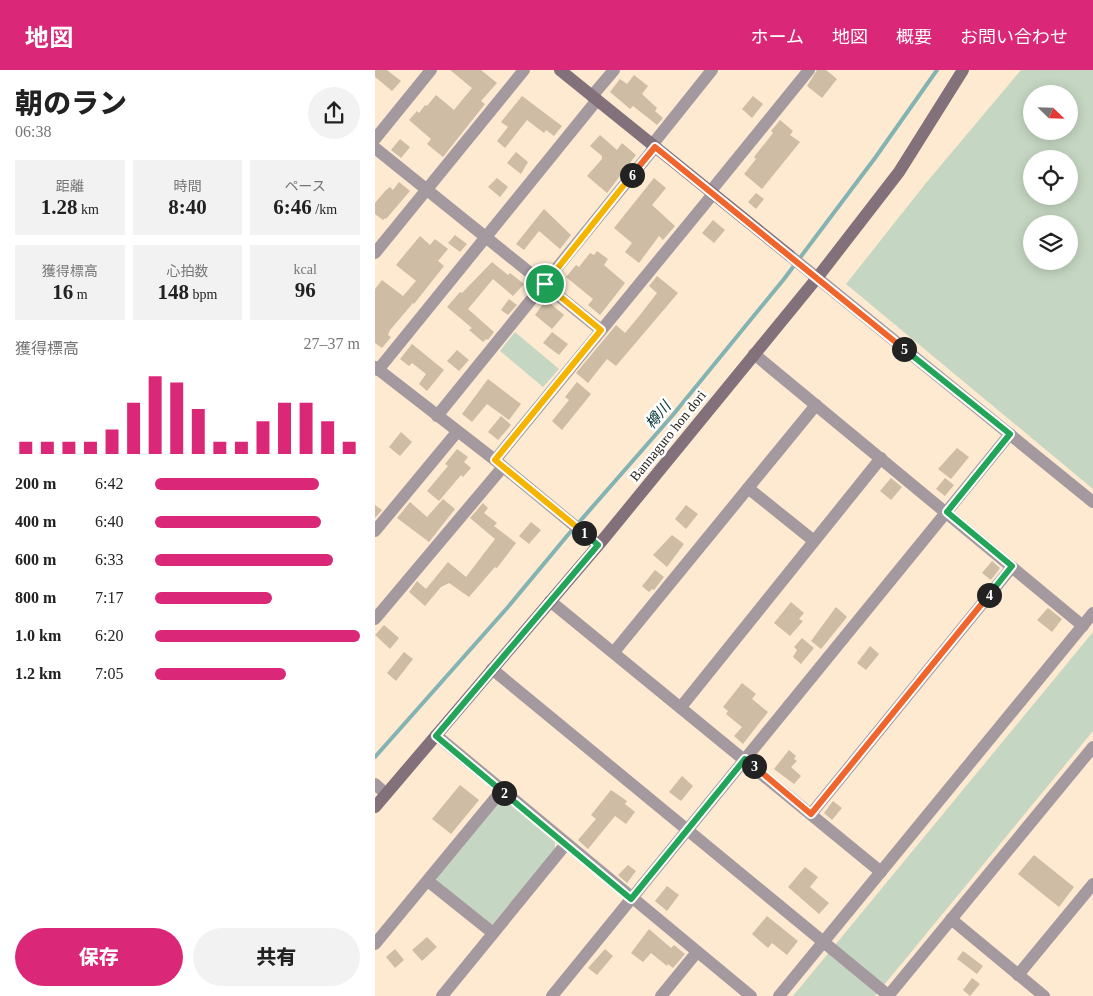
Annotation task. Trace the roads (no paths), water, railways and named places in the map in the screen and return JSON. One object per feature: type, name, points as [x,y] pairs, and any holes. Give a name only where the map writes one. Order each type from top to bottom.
[{"type":"street","points":[[375,139],[431,70]]},
{"type":"street","points":[[375,253],[524,70]]},
{"type":"street","points":[[560,70],[1093,502]]},
{"type":"street","points":[[598,545],[377,368],[486,237],[595,98],[614,70]]},
{"type":"street","points":[[437,416],[545,284],[713,70]]},
{"type":"street","points":[[375,619],[601,330],[809,70]]},
{"type":"street","name":"Bannaguro hon dori","points":[[375,807],[598,545],[817,278],[899,172],[963,70]]},
{"type":"street","points":[[375,148],[601,330]]},
{"type":"street","points":[[755,354],[1083,626]]},
{"type":"street","points":[[614,652],[816,405]]},
{"type":"street","points":[[375,531],[457,432]]},
{"type":"street","points":[[552,996],[1010,434]]},
{"type":"street","points":[[681,707],[881,458]]},
{"type":"street","points":[[748,488],[814,541]]},
{"type":"street","points":[[811,814],[1012,566]]},
{"type":"street","points":[[551,601],[881,872]]},
{"type":"street","points":[[779,996],[1093,613]]},
{"type":"street","points":[[492,669],[889,996],[951,919],[1089,762],[1093,747]]},
{"type":"street","points":[[436,736],[631,899],[751,996]]},
{"type":"street","points":[[375,784],[386,794]]},
{"type":"street","points":[[375,944],[502,790]]},
{"type":"street","points":[[442,996],[566,844]]},
{"type":"street","points":[[427,881],[493,933]]},
{"type":"street","points":[[1017,975],[1093,884]]},
{"type":"street","points":[[951,919],[1044,996]]},
{"type":"street","points":[[661,996],[697,952]]},
{"type":"waterway","name":"樽川","points":[[375,757],[508,607],[672,416],[784,279],[875,158],[937,70]]}]
